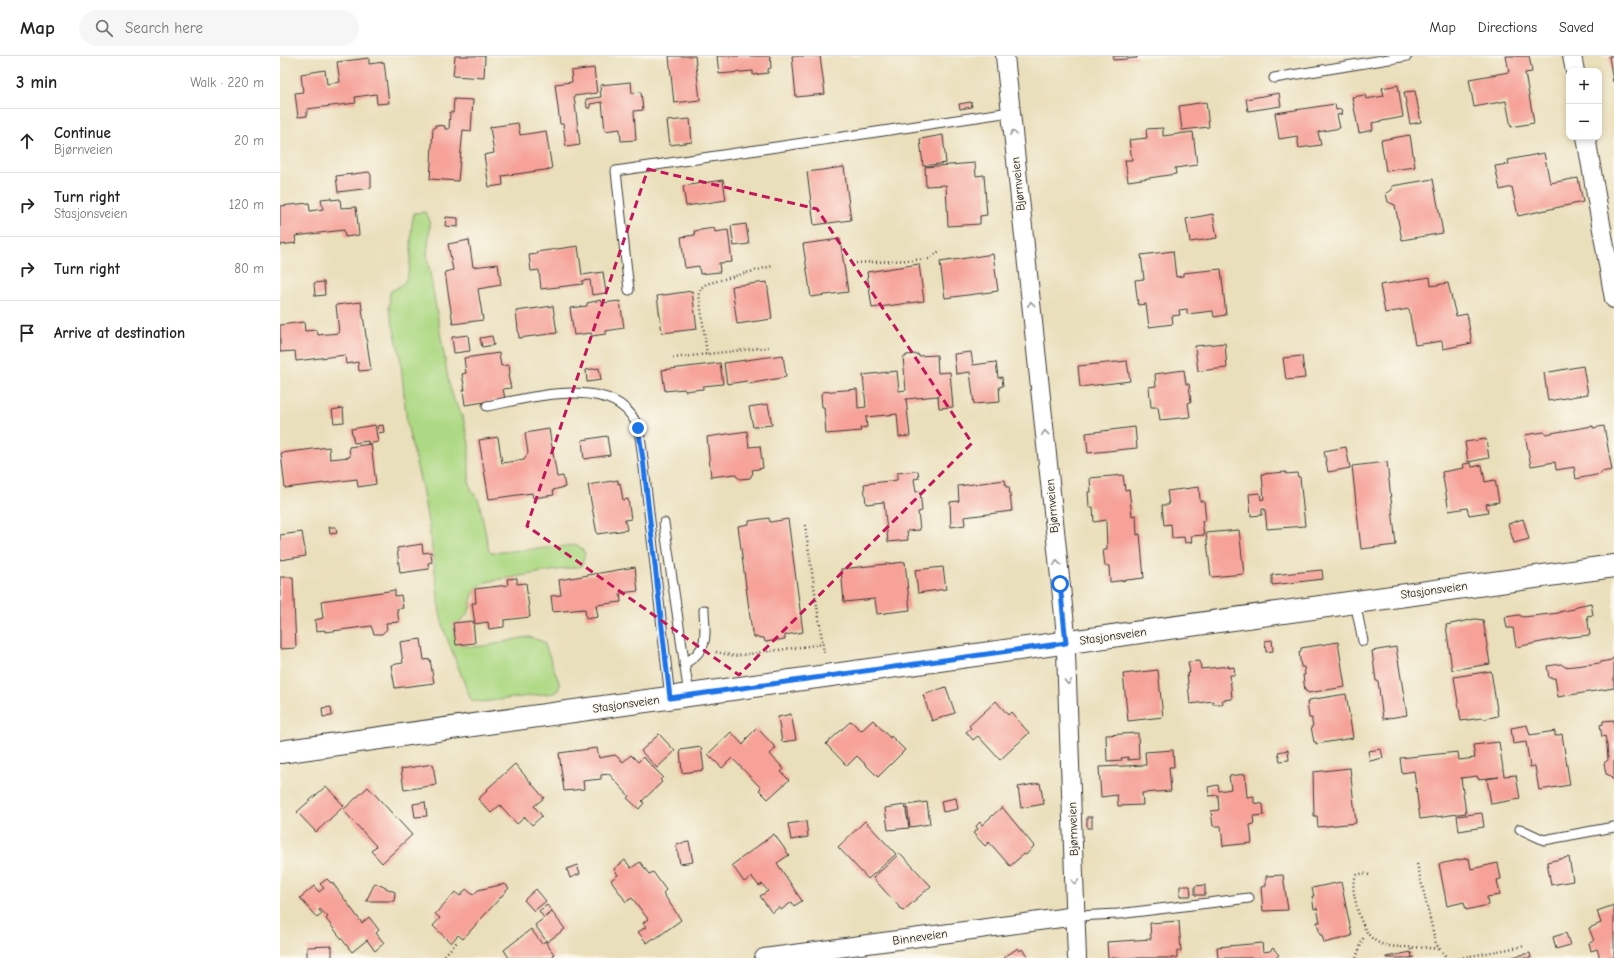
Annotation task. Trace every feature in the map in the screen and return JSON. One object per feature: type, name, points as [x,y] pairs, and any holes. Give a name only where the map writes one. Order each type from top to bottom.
[{"type":"street","name":"Bjørnveien","points":[[1005,56],[1066,643],[1077,958]]},
{"type":"street","points":[[1572,56],[1574,68]]},
{"type":"street","points":[[1587,140],[1614,299]]},
{"type":"street","name":"Stasjonsveien","points":[[280,752],[1066,643],[1354,601],[1614,566]]},
{"type":"street","name":"Binneveien","points":[[764,958],[1076,916]]},
{"type":"lane","points":[[1274,78],[1407,56]]},
{"type":"lane","points":[[630,290],[616,171],[1010,112]]},
{"type":"lane","points":[[486,406],[547,396],[583,393],[614,401],[623,406],[634,420],[638,428],[679,696]]},
{"type":"lane","points":[[664,523],[684,664],[679,696]]},
{"type":"lane","points":[[1354,601],[1363,641]]},
{"type":"lane","points":[[684,664],[697,656],[704,645],[704,610]]},
{"type":"lane","points":[[1520,829],[1544,840],[1614,826]]},
{"type":"lane","points":[[1076,916],[1118,914],[1250,898]]},
{"type":"path","points":[[856,263],[928,259],[940,250]]},
{"type":"path","points":[[707,354],[699,294],[703,286],[772,266]]},
{"type":"path","points":[[673,358],[769,347]]},
{"type":"path","points":[[804,525],[824,656]]},
{"type":"path","points":[[704,645],[712,651],[734,656],[823,644]]},
{"type":"path","points":[[1417,864],[1436,944],[1447,958]]},
{"type":"path","points":[[1367,941],[1364,936],[1353,886],[1357,875],[1364,873],[1369,875]]},
{"type":"path","points":[[1356,958],[1364,936]]},
{"type":"path","points":[[442,958],[458,941]]},
{"type":"path","points":[[1459,958],[1525,946]]},
{"type":"path","points":[[1405,951],[1426,947],[1439,949]]},
{"type":"path","points":[[1411,949],[1414,958]]},
{"type":"highlighted area","points":[[648,169],[817,209],[972,443],[739,675],[527,526]]},
{"type":"green space","points":[[425,212],[429,218],[430,226],[427,255],[449,384],[454,400],[463,417],[469,444],[469,482],[472,491],[479,501],[489,551],[491,553],[578,545],[585,553],[582,566],[490,581],[481,585],[473,594],[469,611],[457,624],[455,630],[456,640],[462,645],[472,647],[529,637],[544,642],[560,685],[558,690],[554,693],[482,702],[473,701],[470,698],[444,630],[440,613],[431,539],[422,488],[407,424],[400,355],[389,309],[390,292],[399,287],[405,281],[408,273],[411,257],[411,230],[414,213]]},
{"type":"building","points":[[455,56],[485,56],[484,78],[453,76]]},
{"type":"building","points":[[669,56],[695,56],[700,100],[674,103]]},
{"type":"building","points":[[717,56],[770,56],[771,68],[768,69],[768,73],[753,75],[753,71],[719,74]]},
{"type":"building","points":[[792,56],[820,56],[825,94],[796,97]]},
{"type":"building","points":[[1113,56],[1137,56],[1137,58],[1113,60]]},
{"type":"building","points":[[1506,56],[1529,56],[1532,72],[1525,73],[1534,123],[1511,127],[1506,101],[1474,107],[1469,79],[1509,72]]},
{"type":"building","points":[[1609,56],[1614,56],[1614,82],[1613,82]]},
{"type":"building","points":[[369,58],[369,64],[384,62],[389,103],[377,104],[376,94],[355,97],[356,103],[307,109],[307,116],[298,117],[295,93],[303,92],[301,74],[325,70],[327,84],[340,82],[337,62]]},
{"type":"building","points":[[594,68],[597,93],[574,96],[580,145],[566,147],[563,124],[560,124],[555,84],[572,82],[571,71]]},
{"type":"building","points":[[631,82],[632,93],[641,92],[643,110],[634,111],[636,140],[621,141],[620,129],[605,131],[602,102],[590,104],[590,108],[587,108],[586,99],[601,97],[600,85]]},
{"type":"building","points":[[1398,85],[1403,117],[1372,123],[1373,130],[1359,133],[1352,97],[1365,95],[1366,99],[1384,96],[1382,88]]},
{"type":"building","points":[[1415,91],[1421,122],[1410,124],[1404,92]]},
{"type":"building","points":[[1279,93],[1281,106],[1248,111],[1246,99]]},
{"type":"building","points":[[454,99],[473,100],[471,131],[463,130],[458,181],[430,179],[433,128],[435,128],[435,125],[445,126],[445,129],[449,129],[450,112],[453,113]]},
{"type":"building","points":[[971,102],[972,107],[960,109],[959,104]]},
{"type":"building","points":[[1206,102],[1209,127],[1182,130],[1179,106]]},
{"type":"building","points":[[1335,104],[1336,110],[1341,109],[1342,114],[1337,115],[1340,128],[1318,132],[1321,145],[1299,148],[1297,136],[1279,139],[1275,113]]},
{"type":"building","points":[[690,119],[692,142],[670,145],[667,121]]},
{"type":"building","points":[[518,123],[520,135],[546,131],[552,169],[502,176],[503,185],[489,187],[484,155],[494,153],[490,127]]},
{"type":"building","points":[[1163,128],[1163,136],[1193,132],[1197,165],[1175,168],[1176,174],[1128,181],[1125,160],[1132,160],[1129,140],[1147,138],[1146,129]]},
{"type":"building","points":[[943,135],[946,163],[923,166],[920,139]]},
{"type":"building","points":[[1410,135],[1415,167],[1386,171],[1381,140]]},
{"type":"building","points":[[1544,153],[1550,183],[1578,178],[1583,202],[1518,216],[1512,187],[1500,190],[1495,166],[1509,164],[1508,160]]},
{"type":"building","points":[[975,163],[976,176],[984,175],[987,215],[980,216],[980,224],[948,226],[946,185],[926,186],[925,167]]},
{"type":"building","points":[[844,167],[851,220],[814,225],[807,172]]},
{"type":"building","points":[[369,172],[371,175],[371,188],[338,192],[336,176]]},
{"type":"building","points":[[1433,179],[1443,233],[1402,240],[1395,205],[1388,202],[1386,193],[1392,190],[1392,186]]},
{"type":"building","points":[[723,180],[726,200],[686,206],[683,186]]},
{"type":"building","points":[[331,198],[331,200],[340,199],[341,208],[356,207],[359,235],[345,237],[344,230],[295,236],[296,243],[280,245],[280,206],[309,203],[310,211],[323,209],[321,199]]},
{"type":"building","points":[[1213,214],[1217,238],[1190,242],[1186,219]]},
{"type":"building","points":[[446,217],[458,218],[458,227],[445,226]]},
{"type":"building","points":[[746,224],[749,244],[734,246],[731,226]]},
{"type":"building","points":[[714,228],[715,232],[728,230],[732,262],[719,263],[720,272],[700,274],[699,266],[685,268],[681,237],[695,235],[694,231]]},
{"type":"building","points":[[840,239],[848,292],[811,297],[803,244]]},
{"type":"building","points":[[469,240],[473,267],[498,264],[501,285],[478,289],[483,320],[453,324],[445,272],[453,270],[448,244]]},
{"type":"building","points":[[578,246],[582,275],[603,272],[606,293],[592,295],[590,280],[582,281],[583,284],[541,289],[539,270],[531,271],[529,255],[537,254],[536,252]]},
{"type":"building","points":[[1173,251],[1176,277],[1183,276],[1183,273],[1221,269],[1226,315],[1214,317],[1213,311],[1187,314],[1187,309],[1179,310],[1180,315],[1172,316],[1173,324],[1149,327],[1146,304],[1138,305],[1135,280],[1144,279],[1141,255]]},
{"type":"building","points":[[993,254],[998,291],[945,298],[940,262]]},
{"type":"building","points":[[919,264],[924,301],[872,308],[867,272]]},
{"type":"building","points":[[1430,277],[1431,286],[1448,283],[1456,316],[1467,314],[1472,343],[1443,349],[1442,341],[1415,345],[1409,309],[1385,313],[1380,285]]},
{"type":"building","points":[[324,282],[325,295],[315,296],[314,283]]},
{"type":"building","points":[[767,282],[772,319],[737,324],[732,286]]},
{"type":"building","points":[[692,291],[697,329],[662,333],[657,296]]},
{"type":"building","points":[[601,300],[602,303],[620,301],[624,328],[606,331],[606,334],[592,336],[591,333],[574,335],[570,308],[587,306],[587,303]]},
{"type":"building","points":[[361,302],[371,370],[359,371],[358,362],[346,364],[345,355],[296,361],[295,351],[280,352],[280,325],[304,322],[305,331],[317,330],[318,335],[339,333],[336,305]]},
{"type":"building","points":[[553,306],[557,333],[519,338],[516,311]]},
{"type":"building","points":[[468,335],[470,351],[454,353],[452,337]]},
{"type":"building","points":[[492,336],[494,345],[482,347],[480,338]]},
{"type":"building","points":[[1225,343],[1227,368],[1198,371],[1195,346]]},
{"type":"building","points":[[971,352],[973,365],[996,362],[998,378],[1002,377],[1003,386],[999,387],[1000,402],[974,404],[970,372],[956,374],[954,354]]},
{"type":"building","points":[[499,353],[501,366],[509,365],[510,374],[508,375],[511,388],[503,389],[505,399],[465,405],[463,390],[465,390],[462,374],[466,373],[464,358]]},
{"type":"building","points":[[918,354],[918,356],[937,355],[938,373],[950,372],[953,407],[939,408],[938,396],[906,399],[910,436],[899,437],[897,414],[866,417],[867,427],[860,428],[861,431],[826,434],[824,407],[822,407],[822,392],[857,389],[858,408],[866,407],[863,375],[897,371],[899,391],[906,390],[903,357],[906,357],[906,355]]},
{"type":"building","points":[[783,355],[786,377],[748,384],[747,381],[727,384],[724,363]]},
{"type":"building","points":[[1302,356],[1305,378],[1286,380],[1283,358]]},
{"type":"building","points":[[1127,361],[1130,381],[1080,387],[1078,366]]},
{"type":"building","points":[[720,363],[723,384],[703,386],[703,389],[665,391],[662,370]]},
{"type":"building","points":[[1583,366],[1588,394],[1548,401],[1544,373]]},
{"type":"building","points":[[599,368],[601,380],[587,382],[586,370]]},
{"type":"building","points":[[1184,370],[1186,384],[1189,384],[1191,402],[1188,403],[1190,417],[1160,420],[1158,407],[1151,407],[1149,387],[1156,386],[1155,374]]},
{"type":"building","points":[[768,404],[772,425],[753,427],[749,407]]},
{"type":"building","points":[[343,408],[344,422],[334,423],[332,410]]},
{"type":"building","points":[[375,425],[378,442],[368,444],[368,441],[354,443],[351,429]]},
{"type":"building","points":[[383,425],[384,432],[379,433],[377,426]]},
{"type":"building","points":[[1593,426],[1593,428],[1604,426],[1612,470],[1601,472],[1601,474],[1576,479],[1574,467],[1556,470],[1555,462],[1531,466],[1525,435],[1544,432],[1545,434]]},
{"type":"building","points":[[1135,427],[1137,448],[1088,453],[1086,433]]},
{"type":"building","points":[[549,429],[557,477],[563,476],[565,487],[553,490],[554,495],[533,498],[532,493],[489,499],[479,440],[498,437],[502,463],[524,460],[528,453],[525,433]]},
{"type":"building","points":[[747,431],[749,447],[760,446],[763,468],[752,470],[753,473],[750,478],[740,479],[735,474],[711,477],[707,437]]},
{"type":"building","points":[[607,436],[610,455],[584,459],[582,440]]},
{"type":"building","points":[[1486,439],[1489,458],[1468,462],[1465,442]]},
{"type":"building","points":[[371,444],[376,484],[358,487],[357,479],[285,488],[281,453],[329,447],[330,459],[350,457],[349,447]]},
{"type":"building","points":[[1346,447],[1350,468],[1328,472],[1324,451]]},
{"type":"building","points":[[1387,462],[1396,545],[1361,549],[1352,466]]},
{"type":"building","points":[[1471,463],[1472,467],[1482,465],[1485,482],[1495,480],[1499,502],[1486,504],[1488,512],[1469,515],[1467,508],[1449,511],[1442,472],[1464,468],[1463,464]]},
{"type":"building","points":[[918,471],[919,478],[914,479],[916,492],[920,491],[922,511],[918,512],[920,530],[907,531],[908,540],[888,542],[884,502],[866,504],[864,484],[897,480],[897,473]]},
{"type":"building","points":[[1286,472],[1286,474],[1297,473],[1298,477],[1300,477],[1305,526],[1267,529],[1265,509],[1262,509],[1262,515],[1251,516],[1249,494],[1260,493],[1261,500],[1264,499],[1262,474]]},
{"type":"building","points":[[1123,475],[1125,490],[1129,489],[1132,516],[1136,515],[1137,535],[1140,534],[1144,578],[1110,582],[1109,566],[1105,566],[1103,550],[1107,550],[1106,520],[1094,522],[1093,507],[1089,507],[1088,492],[1091,492],[1090,478]]},
{"type":"building","points":[[618,480],[618,484],[620,483],[623,500],[628,499],[631,519],[625,520],[627,530],[597,534],[588,485]]},
{"type":"building","points":[[1005,480],[1006,487],[1009,487],[1012,511],[964,517],[965,525],[951,527],[950,502],[959,501],[958,486]]},
{"type":"building","points":[[1199,487],[1200,501],[1204,501],[1206,521],[1202,521],[1204,535],[1191,536],[1192,542],[1185,543],[1184,537],[1172,538],[1171,524],[1164,525],[1162,505],[1169,505],[1167,491]]},
{"type":"building","points":[[769,518],[770,522],[788,519],[803,632],[785,635],[785,639],[765,642],[764,638],[754,637],[752,632],[738,526],[749,524],[749,521]]},
{"type":"building","points":[[1523,519],[1529,539],[1514,543],[1508,524]]},
{"type":"building","points":[[329,527],[336,527],[337,533],[330,534]]},
{"type":"building","points":[[1239,530],[1244,574],[1211,577],[1206,533]]},
{"type":"building","points":[[302,532],[306,556],[280,560],[280,535]]},
{"type":"building","points":[[422,544],[423,553],[431,552],[432,562],[428,563],[429,569],[400,573],[397,548]]},
{"type":"building","points":[[905,562],[910,610],[877,614],[875,599],[844,602],[841,569]]},
{"type":"building","points":[[635,567],[638,591],[620,593],[621,602],[596,605],[598,617],[586,619],[585,609],[553,612],[551,596],[561,595],[559,580]]},
{"type":"building","points":[[943,567],[946,589],[918,593],[915,570]]},
{"type":"building","points":[[1322,570],[1323,579],[1272,585],[1272,575]]},
{"type":"building","points":[[280,577],[293,577],[296,648],[280,649]]},
{"type":"building","points":[[517,578],[517,584],[526,583],[530,617],[504,620],[504,627],[489,629],[488,622],[475,624],[472,603],[476,603],[475,589],[508,585],[507,579]]},
{"type":"building","points":[[395,590],[395,596],[401,595],[403,608],[397,609],[399,622],[386,623],[387,629],[382,634],[374,634],[371,626],[325,632],[325,630],[316,631],[315,620],[323,618],[321,601]]},
{"type":"building","points":[[1591,603],[1593,615],[1587,616],[1590,635],[1562,638],[1516,647],[1513,628],[1507,628],[1505,617],[1519,615],[1523,617],[1559,613],[1574,609],[1577,606]]},
{"type":"building","points":[[1475,619],[1483,620],[1490,664],[1452,670],[1446,625]]},
{"type":"building","points":[[473,621],[475,643],[456,645],[453,623]]},
{"type":"building","points":[[421,639],[424,660],[430,659],[434,683],[395,688],[391,665],[403,663],[400,642]]},
{"type":"building","points":[[1272,640],[1273,651],[1266,652],[1265,641]]},
{"type":"building","points":[[1338,642],[1345,687],[1308,693],[1305,691],[1303,675],[1305,675],[1304,667],[1301,667],[1299,652],[1301,651],[1301,648]]},
{"type":"building","points":[[1396,647],[1407,715],[1383,719],[1372,651]]},
{"type":"building","points":[[1614,657],[1614,688],[1558,697],[1555,678],[1549,678],[1547,666],[1561,664],[1565,667],[1601,663],[1611,660]]},
{"type":"building","points":[[1200,661],[1201,669],[1229,666],[1229,668],[1234,667],[1235,675],[1230,675],[1232,699],[1222,700],[1223,704],[1213,704],[1213,701],[1190,704],[1187,673],[1190,673],[1188,662]]},
{"type":"building","points":[[1158,670],[1163,717],[1128,721],[1123,674]]},
{"type":"building","points":[[1491,671],[1498,716],[1461,721],[1454,677]]},
{"type":"building","points":[[946,687],[955,713],[932,721],[923,695]]},
{"type":"building","points":[[1346,694],[1353,738],[1316,744],[1316,742],[1314,742],[1311,727],[1313,726],[1312,718],[1309,718],[1307,702],[1309,702],[1309,700]]},
{"type":"building","points":[[996,701],[1008,715],[1011,712],[1029,733],[1000,760],[978,736],[973,740],[966,732],[971,728],[969,726]]},
{"type":"building","points":[[331,707],[332,716],[323,717],[322,708]]},
{"type":"building","points":[[791,714],[796,740],[782,742],[778,717]]},
{"type":"building","points":[[873,720],[890,738],[891,736],[905,750],[878,777],[857,756],[847,766],[826,744],[851,721],[861,731]]},
{"type":"building","points":[[1614,720],[1614,779],[1612,779],[1611,776],[1606,774],[1604,763],[1608,760],[1607,745],[1605,736],[1602,737],[1600,725],[1603,724],[1603,721]]},
{"type":"building","points":[[1527,725],[1530,735],[1555,731],[1555,736],[1562,734],[1570,785],[1539,790],[1535,766],[1530,767],[1526,742],[1513,744],[1511,728]]},
{"type":"building","points":[[757,728],[776,748],[770,754],[784,769],[781,772],[789,780],[768,799],[759,790],[761,788],[732,758],[722,768],[708,754],[731,732],[743,745],[747,740],[746,739]]},
{"type":"building","points":[[1138,733],[1139,759],[1128,760],[1128,757],[1121,758],[1122,760],[1107,761],[1106,735]]},
{"type":"building","points":[[659,734],[675,751],[657,768],[641,751]]},
{"type":"building","points":[[1499,742],[1504,776],[1516,775],[1520,799],[1491,804],[1487,779],[1499,777],[1478,779],[1477,776],[1461,778],[1466,813],[1420,819],[1414,771],[1402,773],[1400,758],[1458,752],[1459,760],[1475,758],[1473,745]]},
{"type":"building","points":[[701,747],[704,770],[682,773],[680,750]]},
{"type":"building","points":[[597,748],[599,758],[615,755],[623,762],[631,755],[638,762],[643,757],[663,777],[660,780],[662,782],[642,801],[644,803],[639,809],[627,798],[629,796],[609,774],[601,775],[601,779],[583,781],[584,789],[564,791],[559,753]]},
{"type":"building","points":[[1381,749],[1383,758],[1370,761],[1368,751]]},
{"type":"building","points":[[1173,750],[1174,767],[1169,767],[1171,791],[1142,793],[1143,805],[1118,806],[1117,795],[1101,797],[1099,767],[1146,765],[1145,752]]},
{"type":"building","points":[[1288,750],[1289,760],[1280,761],[1278,752]]},
{"type":"building","points":[[433,764],[436,785],[404,790],[401,769]]},
{"type":"building","points":[[515,764],[544,798],[534,806],[542,816],[532,825],[525,817],[517,824],[500,805],[491,813],[478,799]]},
{"type":"building","points":[[1350,768],[1356,823],[1318,827],[1317,816],[1314,816],[1313,772]]},
{"type":"building","points":[[1245,774],[1247,797],[1254,796],[1254,803],[1263,804],[1264,815],[1253,816],[1254,824],[1250,825],[1252,843],[1223,846],[1221,826],[1213,826],[1211,811],[1219,810],[1218,795],[1209,796],[1208,787],[1218,785],[1219,791],[1231,789],[1229,776]]},
{"type":"building","points":[[1040,783],[1044,804],[1021,808],[1018,787]]},
{"type":"building","points":[[326,786],[344,806],[316,832],[297,812]]},
{"type":"building","points":[[368,787],[412,835],[382,863],[371,851],[376,846],[343,810]]},
{"type":"building","points":[[956,798],[958,809],[943,812],[941,801]]},
{"type":"building","points":[[425,802],[427,816],[415,817],[413,804]]},
{"type":"building","points":[[927,802],[930,824],[910,827],[907,805]]},
{"type":"building","points":[[905,805],[909,828],[888,830],[885,808]]},
{"type":"building","points":[[1002,807],[1034,846],[1026,855],[1024,854],[1010,866],[989,842],[985,846],[973,833],[978,829],[976,826],[980,822],[982,825]]},
{"type":"building","points":[[1482,813],[1484,827],[1459,831],[1457,816]]},
{"type":"building","points":[[1087,817],[1092,817],[1092,828],[1087,828]]},
{"type":"building","points":[[806,821],[808,837],[791,840],[788,824]]},
{"type":"building","points":[[865,821],[896,854],[868,879],[838,847]]},
{"type":"building","points":[[774,834],[789,855],[777,863],[802,901],[794,906],[792,902],[781,910],[779,907],[772,913],[760,896],[768,891],[762,884],[759,886],[752,877],[744,882],[732,865]]},
{"type":"building","points":[[689,842],[693,862],[680,864],[676,844]]},
{"type":"building","points":[[900,853],[931,886],[903,911],[873,878]]},
{"type":"building","points":[[1569,857],[1573,881],[1551,885],[1547,862]]},
{"type":"building","points":[[1469,858],[1471,869],[1498,863],[1501,879],[1497,880],[1500,895],[1487,897],[1488,905],[1466,910],[1464,902],[1447,906],[1439,864]]},
{"type":"building","points":[[625,860],[631,868],[640,862],[649,874],[653,872],[666,890],[663,893],[681,920],[647,943],[638,932],[646,927],[643,923],[648,919],[632,898],[626,902],[611,880],[618,875],[614,869]]},
{"type":"building","points":[[577,865],[580,874],[570,878],[567,869]]},
{"type":"building","points":[[1283,875],[1288,910],[1263,911],[1261,887],[1266,886],[1266,876]]},
{"type":"building","points":[[327,879],[331,883],[332,882],[362,923],[369,917],[379,930],[376,933],[384,943],[375,951],[367,940],[352,952],[326,919],[328,917],[320,909],[319,910],[322,914],[317,918],[300,898],[314,886],[319,892],[324,888],[320,884]]},
{"type":"building","points":[[1341,882],[1352,936],[1324,943],[1322,935],[1320,935],[1317,922],[1320,922],[1317,908],[1314,909],[1312,896],[1314,896],[1312,888]]},
{"type":"building","points":[[375,883],[395,892],[394,901],[366,901]]},
{"type":"building","points":[[505,884],[509,888],[463,939],[458,935],[451,943],[433,926],[440,918],[435,914],[455,892],[460,896],[466,889],[473,895],[478,890]]},
{"type":"building","points":[[1205,885],[1205,895],[1195,895],[1195,886]]},
{"type":"building","points":[[1180,886],[1190,886],[1191,896],[1180,896]]},
{"type":"building","points":[[536,889],[546,901],[534,911],[524,900]]},
{"type":"building","points":[[547,905],[552,911],[545,917],[552,912],[565,929],[547,942],[535,925],[544,918],[539,911]]},
{"type":"building","points":[[1614,905],[1614,958],[1600,958],[1597,949],[1591,951],[1589,943],[1594,941],[1589,928],[1601,923],[1597,911]]},
{"type":"building","points":[[1179,921],[1181,951],[1177,951],[1177,958],[1108,958],[1107,942],[1151,939],[1150,923]]},
{"type":"building","points":[[531,929],[542,944],[545,941],[554,954],[552,958],[509,958],[504,950]]},
{"type":"building","points":[[1566,933],[1570,945],[1556,949],[1553,937]]},
{"type":"building","points":[[1262,943],[1263,952],[1270,951],[1273,948],[1279,955],[1275,958],[1218,958],[1217,947]]},
{"type":"building","points":[[332,946],[332,958],[307,958],[307,947]]},
{"type":"building","points":[[1018,948],[1020,951],[1022,949],[1029,958],[1003,958]]},
{"type":"building","points":[[1411,952],[1412,958],[1386,958],[1386,957]]},
{"type":"building","points":[[1530,953],[1531,958],[1512,958],[1512,957]]},
{"type":"route","points":[[638,428],[643,459],[670,698],[1066,643],[1060,584]]}]
